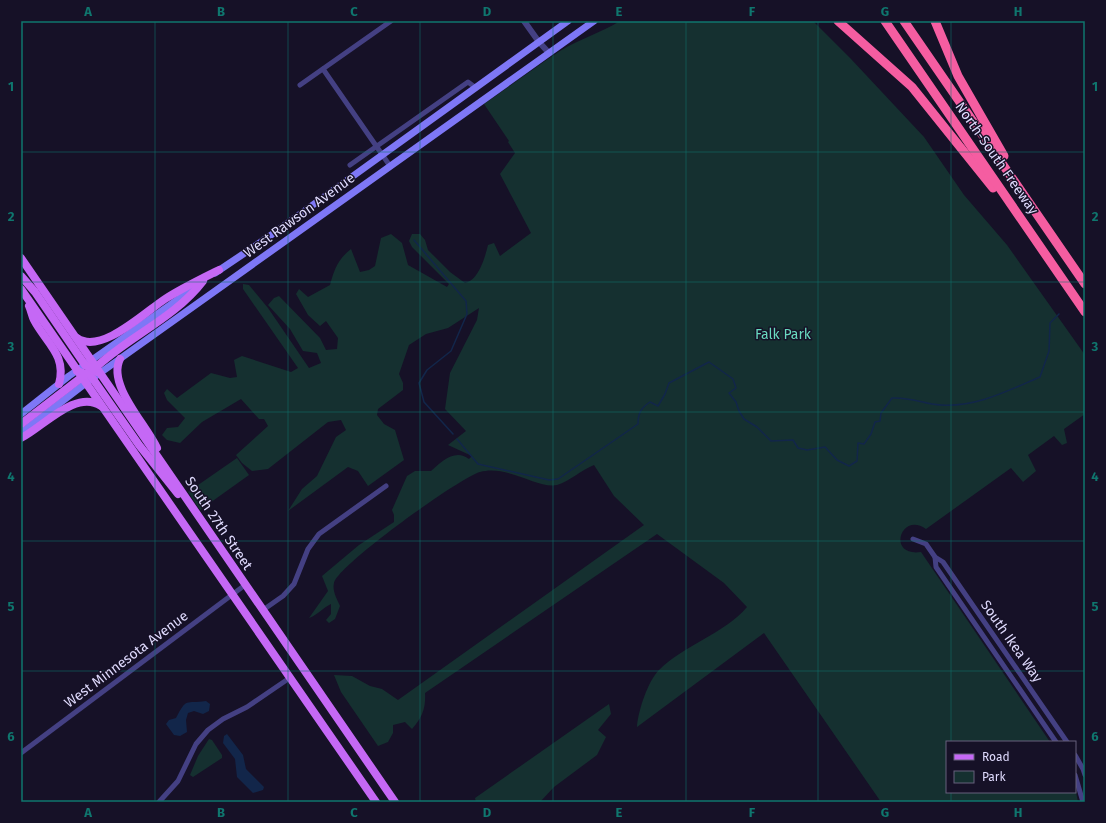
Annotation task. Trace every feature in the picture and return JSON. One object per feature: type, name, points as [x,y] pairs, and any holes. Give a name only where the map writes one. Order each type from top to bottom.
[{"type":"highway","points":[[838,21],[912,87],[1041,247]]},
{"type":"highway","name":"North-South Freeway","points":[[885,21],[1085,312]]},
{"type":"highway","name":"North-South Freeway","points":[[904,21],[1085,284]]},
{"type":"highway","points":[[935,21],[948,55],[967,94],[1042,221]]},
{"type":"main road","name":"West Rawson Avenue","points":[[203,281],[267,238],[568,21]]},
{"type":"main road","name":"West Rawson Avenue","points":[[21,433],[90,372],[120,359],[594,21]]},
{"type":"main road","points":[[267,238],[275,249]]},
{"type":"main road","name":"South 27th Street","points":[[21,258],[76,337],[102,408],[233,594],[376,802]]},
{"type":"main road","points":[[21,267],[35,278]]},
{"type":"main road","points":[[76,337],[83,342],[90,343],[107,338],[166,298],[219,270]]},
{"type":"main road","points":[[21,276],[35,292],[139,445],[180,496],[194,510]]},
{"type":"main road","points":[[21,424],[169,314],[195,292],[203,281]]},
{"type":"main road","points":[[23,291],[34,320],[60,360],[62,373],[59,384]]},
{"type":"main road","name":"South 27th Street","points":[[23,291],[77,371],[90,372],[170,474],[395,802]]},
{"type":"main road","points":[[120,359],[116,371],[124,396],[151,435],[170,474]]},
{"type":"main road","points":[[21,414],[77,371]]},
{"type":"main road","points":[[21,438],[34,432],[60,412],[73,405],[90,401],[102,408]]},
{"type":"street","points":[[300,85],[391,21]]},
{"type":"street","points":[[524,21],[538,42],[549,53]]},
{"type":"street","points":[[323,69],[390,166]]},
{"type":"street","points":[[350,165],[468,82],[476,88]]},
{"type":"street","points":[[263,610],[283,596],[294,584],[308,549],[319,534],[386,486]]},
{"type":"street","name":"South Ikea Way","points":[[913,539],[926,544],[935,557],[943,562],[1066,741]]},
{"type":"street","name":"South Ikea Way","points":[[935,557],[936,567],[1055,741]]},
{"type":"street","name":"West Minnesota Avenue","points":[[21,753],[245,585]]},
{"type":"street","points":[[159,802],[178,781],[196,744],[208,730],[247,707],[290,677]]},
{"type":"street","points":[[1076,757],[1084,769],[1085,775]]},
{"type":"street","points":[[1076,779],[1082,802]]},
{"type":"green space","name":"Falk Park","points":[[620,21],[813,21],[924,137],[964,195],[1007,245],[1085,355],[1085,414],[1064,429],[1067,443],[1062,445],[1054,436],[1028,455],[1036,471],[1023,482],[1011,468],[926,529],[917,525],[910,526],[904,530],[901,536],[901,542],[904,548],[910,552],[921,552],[1049,741],[946,741],[946,793],[1076,792],[1078,802],[881,802],[764,633],[637,727],[639,713],[644,697],[651,681],[659,670],[680,653],[727,625],[747,607],[724,583],[657,534],[425,693],[423,712],[412,729],[405,722],[393,725],[393,733],[388,742],[378,746],[341,692],[334,675],[352,676],[370,686],[382,689],[398,700],[644,525],[614,496],[594,465],[557,485],[541,484],[500,471],[490,470],[480,472],[449,489],[401,523],[376,542],[341,573],[334,583],[335,595],[340,606],[335,619],[329,623],[326,620],[331,614],[331,604],[309,618],[328,591],[322,576],[359,545],[394,522],[392,510],[407,476],[415,471],[431,471],[444,460],[453,456],[459,455],[469,459],[472,456],[448,445],[466,431],[445,409],[450,373],[477,320],[479,308],[448,328],[426,334],[409,345],[399,374],[403,383],[403,390],[378,409],[377,415],[384,424],[395,430],[404,460],[368,486],[358,471],[348,467],[288,511],[302,489],[317,476],[336,437],[346,430],[341,420],[328,422],[268,469],[252,471],[242,463],[236,455],[268,426],[264,419],[259,419],[241,399],[202,422],[180,443],[167,440],[162,435],[167,428],[178,427],[185,418],[167,400],[164,393],[167,389],[177,398],[211,373],[230,378],[237,377],[234,360],[242,356],[291,372],[298,368],[243,289],[243,284],[249,285],[268,308],[309,368],[321,363],[317,353],[303,351],[290,329],[268,305],[274,298],[279,296],[320,338],[326,350],[337,349],[338,338],[326,321],[320,326],[308,315],[296,294],[299,289],[308,297],[330,285],[337,265],[351,249],[360,272],[369,270],[375,266],[381,238],[391,234],[402,243],[408,265],[447,287],[449,284],[412,247],[409,241],[412,234],[420,234],[425,240],[428,250],[450,272],[465,283],[470,281],[478,273],[488,245],[494,243],[500,256],[531,233],[500,174],[515,153],[508,142],[509,141],[484,104],[560,51]]},
{"type":"green space","points":[[237,458],[249,475],[200,510],[188,492]]},
{"type":"green space","points":[[609,704],[611,714],[598,730],[606,737],[597,755],[554,787],[540,802],[476,802],[475,798]]},
{"type":"green space","points":[[209,739],[212,740],[222,755],[222,758],[193,777],[190,775],[198,756]]},
{"type":"water","points":[[206,701],[210,704],[209,711],[203,714],[194,711],[188,713],[186,720],[187,732],[180,736],[174,735],[166,724],[169,720],[176,718],[185,704],[190,702]]},
{"type":"water","points":[[227,734],[243,755],[246,769],[264,787],[263,790],[253,793],[237,777],[235,759],[223,743],[224,736]]},
{"type":"waterway","points":[[414,240],[466,301],[467,314],[451,351],[427,370],[419,383],[424,402],[453,434]]},
{"type":"waterway","points":[[457,439],[478,464],[549,480],[558,479],[638,424],[639,414],[644,406],[650,402],[658,406],[669,383],[709,362],[733,379],[736,388],[729,393],[736,402],[739,411],[744,419],[757,427],[771,441],[793,440],[798,448],[807,450],[825,447],[837,460],[849,466],[857,461],[858,443],[864,444],[871,434],[875,422],[880,421],[881,413],[892,398],[941,405],[954,405],[979,401],[992,397],[1040,377],[1049,351],[1050,323],[1059,314]]}]
